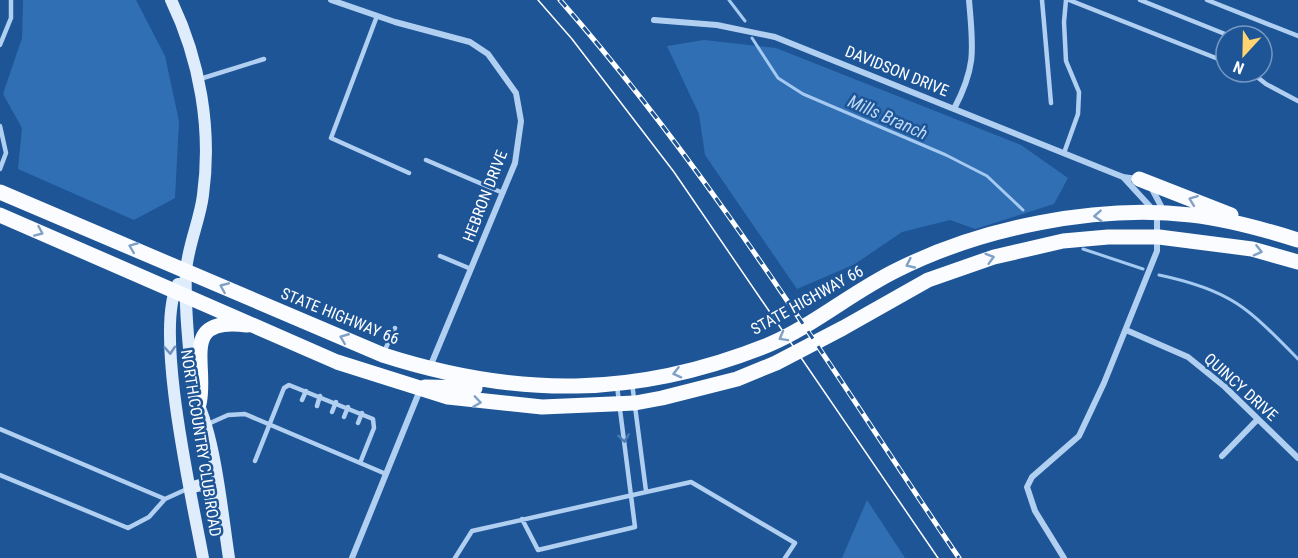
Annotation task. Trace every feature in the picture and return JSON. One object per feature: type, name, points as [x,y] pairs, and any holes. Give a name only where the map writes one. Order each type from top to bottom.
[{"type":"main road","name":"NORTH COUNTRY CLUB ROAD","points":[[171,0],[179,17],[198,80],[208,139],[203,195],[169,340],[190,488],[203,558]]},
{"type":"main road","points":[[1138,179],[1292,238]]},
{"type":"main road","name":"STATE HIGHWAY 66","points":[[0,192],[383,355],[429,369],[504,384],[585,386],[624,382],[706,366],[770,344],[894,271],[990,234],[1073,218],[1157,214],[1224,220],[1292,238]]},
{"type":"main road","points":[[0,215],[259,326],[337,362],[420,390],[448,397],[512,406],[572,408],[627,404],[711,387],[759,370],[843,328],[928,280],[963,267],[1063,241],[1108,237],[1159,237],[1252,249],[1298,262]]},
{"type":"main road","name":"NORTH COUNTRY CLUB ROAD","points":[[181,294],[193,393],[199,404],[214,459],[229,558]]},
{"type":"main road","points":[[199,404],[202,391],[198,347],[201,338],[209,329],[223,325],[259,326]]},
{"type":"main road","points":[[337,362],[364,363],[413,377],[423,376],[429,369]]},
{"type":"main road","points":[[420,390],[433,385],[479,388],[504,384]]},
{"type":"main road","points":[[190,488],[200,485],[207,489],[216,520],[226,539]]},
{"type":"street","name":"HEBRON DRIVE","points":[[331,0],[377,16],[470,42],[488,54],[506,75],[516,93],[521,121],[515,163],[429,369]]},
{"type":"street","points":[[954,109],[968,81],[973,52],[969,0]]},
{"type":"street","name":"DAVIDSON DRIVE","points":[[654,20],[717,26],[775,37],[1123,177],[1138,179]]},
{"type":"street","name":"DAVIDSON DRIVE","points":[[1123,177],[1157,214]]},
{"type":"street","points":[[1064,558],[1035,511],[1027,487],[1032,477],[1079,436],[1151,269],[1159,237],[1157,214],[1161,206],[1152,187],[1138,179]]},
{"type":"street","name":"QUINCY DRIVE","points":[[1126,330],[1188,357],[1225,387],[1298,458]]},
{"type":"street","points":[[352,558],[420,390]]},
{"type":"street","points":[[1222,456],[1257,420]]},
{"type":"lane","points":[[0,45],[11,18],[11,0]]},
{"type":"lane","points":[[1042,0],[1051,103]]},
{"type":"lane","points":[[1064,153],[1078,114],[1079,92],[1066,61],[1064,22],[1068,0],[1214,57]]},
{"type":"lane","points":[[1140,0],[1214,30]]},
{"type":"lane","points":[[1207,0],[1298,36]]},
{"type":"lane","points":[[377,16],[332,138],[410,173]]},
{"type":"lane","points":[[198,80],[264,59]]},
{"type":"lane","points":[[1266,84],[1298,101]]},
{"type":"lane","points":[[0,126],[6,153],[0,169]]},
{"type":"lane","points":[[426,160],[503,193]]},
{"type":"lane","points":[[440,256],[471,269]]},
{"type":"lane","points":[[383,355],[395,328]]},
{"type":"lane","points":[[624,382],[646,490]]},
{"type":"lane","points":[[522,519],[538,550],[635,527],[630,493],[627,404],[624,382]]},
{"type":"lane","points":[[255,461],[286,386],[293,385],[373,419],[374,428],[360,463]]},
{"type":"lane","points":[[303,400],[306,390]]},
{"type":"lane","points":[[317,406],[320,396]]},
{"type":"lane","points":[[332,412],[336,402]]},
{"type":"lane","points":[[344,417],[348,407]]},
{"type":"lane","points":[[358,423],[363,413]]},
{"type":"lane","points":[[204,426],[218,418],[245,414],[386,474]]},
{"type":"lane","points":[[289,432],[292,424]]},
{"type":"lane","points":[[0,429],[165,499]]},
{"type":"lane","points":[[303,438],[306,430]]},
{"type":"lane","points":[[318,444],[321,436]]},
{"type":"lane","points":[[330,450],[333,441]]},
{"type":"lane","points":[[345,456],[348,448]]},
{"type":"lane","points":[[0,475],[128,528],[149,517],[165,499],[190,488]]},
{"type":"lane","points":[[455,558],[472,531],[630,493],[691,482],[795,543],[785,558]]},
{"type":"shaded area","points":[[23,0],[136,0],[165,56],[179,121],[175,198],[134,220],[18,169],[22,128],[3,94],[22,38]]},
{"type":"shaded area","points":[[704,40],[776,48],[1021,145],[1068,178],[1054,204],[975,229],[950,220],[902,232],[855,264],[797,289],[705,155],[699,114],[667,46]]},
{"type":"shaded area","points":[[867,500],[905,558],[842,558]]},
{"type":"waterway","name":"Mills Branch","points":[[729,0],[745,21]]},
{"type":"waterway","name":"Mills Branch","points":[[752,38],[778,78],[803,94],[946,155],[987,176],[1023,210]]},
{"type":"waterway","name":"Mills Branch","points":[[1083,249],[1143,269]]},
{"type":"waterway","name":"Mills Branch","points":[[1159,275],[1204,287],[1237,304],[1265,326],[1298,359]]},
{"type":"tram line","points":[[538,0],[572,39],[674,172],[938,558]]},
{"type":"railway","points":[[560,0],[668,133],[719,202],[959,558]]}]
